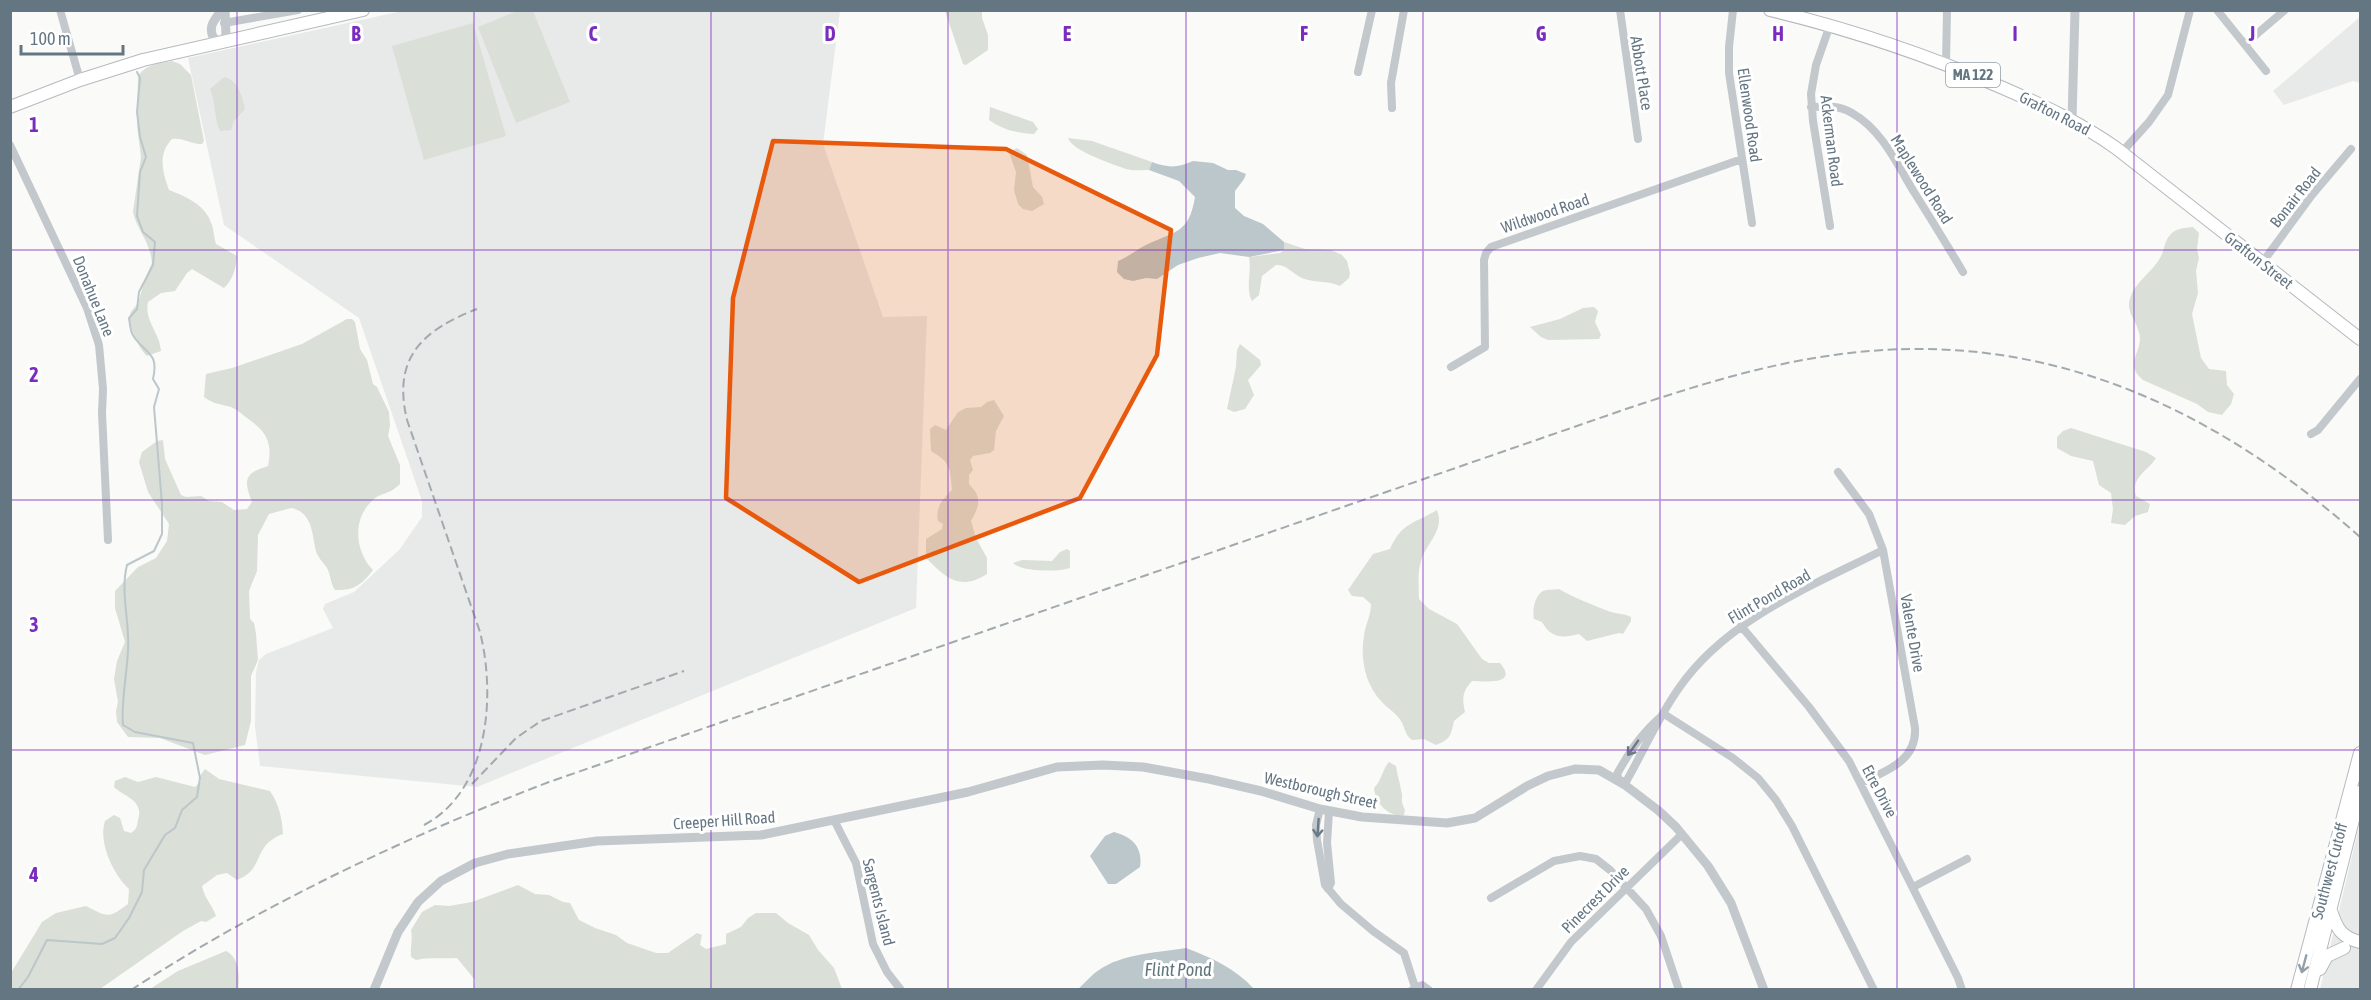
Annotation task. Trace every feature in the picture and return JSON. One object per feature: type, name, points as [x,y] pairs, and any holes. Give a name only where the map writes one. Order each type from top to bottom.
[{"type":"main road","points":[[11,106],[80,80],[143,60],[363,10]]},
{"type":"main road","name":"Grafton Road","points":[[1770,10],[1815,16],[1830,25],[1946,64],[2072,120],[2122,152],[2158,181]]},
{"type":"main road","name":"Grafton Street","points":[[2158,181],[2361,339]]},
{"type":"main road","name":"Southwest Cutoff","points":[[2297,990],[2361,753]]},
{"type":"main road","name":"Southwest Cutoff","points":[[2311,990],[2361,792]]},
{"type":"main road","points":[[2331,909],[2336,926],[2342,934],[2361,942]]},
{"type":"main road","points":[[2311,990],[2321,964],[2327,956],[2344,948]]},
{"type":"street","points":[[60,10],[80,80]]},
{"type":"street","points":[[224,10],[226,35],[221,42],[213,37],[211,26],[224,10]]},
{"type":"street","points":[[224,23],[298,10]]},
{"type":"street","points":[[1358,72],[1372,10]]},
{"type":"street","points":[[1392,108],[1391,83],[1404,10]]},
{"type":"street","name":"Abbott Place","points":[[1620,10],[1638,139]]},
{"type":"street","name":"Ellenwood Road","points":[[1733,10],[1729,73],[1752,223]]},
{"type":"street","points":[[1946,64],[1947,10]]},
{"type":"street","points":[[2072,120],[2075,10]]},
{"type":"street","points":[[2122,152],[2168,95],[2190,10]]},
{"type":"street","points":[[2217,10],[2266,71]]},
{"type":"street","points":[[2245,44],[2285,10]]},
{"type":"street","name":"Ackerman Road","points":[[1830,25],[1816,65],[1811,94],[1811,107],[1830,226]]},
{"type":"street","name":"Maplewood Road","points":[[1811,107],[1842,108],[1851,112],[1875,131],[1963,272]]},
{"type":"street","name":"Donahue Lane","points":[[10,145],[87,308],[99,345],[108,540]]},
{"type":"street","name":"Bonair Road","points":[[2262,263],[2314,192],[2351,150]]},
{"type":"street","name":"Wildwood Road","points":[[1451,367],[1485,347],[1484,260],[1491,247],[1742,159]]},
{"type":"street","points":[[2311,434],[2318,430],[2361,379]]},
{"type":"street","name":"Valente Drive","points":[[1838,472],[1869,514],[1883,550],[1913,706],[1916,740],[1912,749],[1899,763],[1861,783]]},
{"type":"street","name":"Flint Pond Road","points":[[1664,714],[1633,746],[1617,774],[1620,782],[1627,780],[1664,714],[1678,688],[1707,655],[1741,626],[1804,590],[1883,550]]},
{"type":"street","name":"Etre Drive","points":[[1741,626],[1824,725],[1849,761],[1913,886],[1962,990]]},
{"type":"street","points":[[1664,714],[1733,758],[1758,778],[1776,800],[1792,826],[1874,990]]},
{"type":"street","name":"Creeper Hill Road","points":[[374,990],[398,932],[418,902],[434,886],[470,864],[508,854],[597,841],[761,835],[968,792],[1057,767],[1131,765],[1209,779]]},
{"type":"street","name":"Westborough Street","points":[[1209,779],[1269,793],[1325,810],[1386,820],[1452,822],[1475,818],[1527,786],[1558,772],[1592,769],[1604,772],[1659,811],[1682,834],[1724,890],[1743,932],[1764,990]]},
{"type":"street","points":[[1325,810],[1332,883],[1328,889],[1341,904],[1373,931],[1404,953],[1414,988],[1422,985],[1429,990]]},
{"type":"street","name":"Sargents Island","points":[[834,820],[855,858],[873,944],[887,972],[901,990]]},
{"type":"street","name":"Pinecrest Drive","points":[[1536,990],[1571,942],[1682,834]]},
{"type":"street","points":[[1491,897],[1554,861],[1580,856],[1599,861],[1640,901],[1656,926],[1679,990]]},
{"type":"street","points":[[1913,886],[1967,859]]},
{"type":"highlighted area","points":[[773,141],[1006,149],[1171,230],[1157,355],[1080,498],[859,582],[726,498],[733,298]]},
{"type":"shaded area","points":[[520,10],[533,11],[570,102],[516,123],[478,27]]},
{"type":"shaded area","points":[[402,11],[840,11],[823,144],[883,317],[927,316],[916,608],[477,787],[260,766],[255,726],[256,672],[259,660],[266,654],[333,628],[323,609],[325,604],[354,592],[400,549],[422,517],[422,501],[359,318],[224,225],[188,58]]},
{"type":"shaded area","points":[[945,11],[982,11],[988,35],[988,50],[966,65],[963,64]]},
{"type":"shaded area","points":[[2360,17],[2360,83],[2353,81],[2284,105],[2273,91]]},
{"type":"shaded area","points":[[473,23],[506,136],[424,160],[392,46]]},
{"type":"shaded area","points":[[172,61],[180,64],[191,75],[204,141],[202,144],[172,139],[167,145],[163,157],[163,170],[169,190],[201,207],[212,225],[216,244],[237,256],[234,274],[224,288],[192,269],[175,291],[161,293],[148,302],[148,315],[161,351],[147,356],[140,348],[130,323],[131,312],[138,302],[152,263],[149,248],[133,212],[141,157],[137,125],[138,77],[148,67]]},
{"type":"shaded area","points":[[224,77],[229,78],[236,85],[245,109],[234,121],[231,130],[220,131],[210,89]]},
{"type":"shaded area","points":[[990,107],[1033,122],[1038,129],[1034,134],[1005,129],[989,120]]},
{"type":"shaded area","points":[[1068,138],[1092,141],[1152,162],[1149,170],[1126,169],[1077,148]]},
{"type":"shaded area","points":[[1017,148],[1027,155],[1033,187],[1042,197],[1044,204],[1032,211],[1023,209],[1018,204],[1014,190],[1016,172],[1009,152]]},
{"type":"shaded area","points":[[2193,227],[2199,233],[2197,249],[2199,258],[2196,271],[2198,293],[2192,314],[2201,358],[2209,369],[2226,371],[2227,385],[2234,394],[2231,404],[2222,415],[2208,412],[2197,404],[2143,380],[2134,365],[2140,339],[2129,308],[2133,291],[2160,258],[2169,236],[2179,229]]},
{"type":"shaded area","points":[[1284,242],[1305,249],[1331,250],[1342,255],[1347,261],[1349,278],[1340,286],[1306,280],[1284,266],[1276,265],[1262,276],[1259,295],[1252,301],[1249,291],[1249,257],[1280,253],[1284,250]]},
{"type":"shaded area","points":[[1594,307],[1598,311],[1595,322],[1601,335],[1599,339],[1548,340],[1530,327],[1560,319],[1583,308]]},
{"type":"shaded area","points":[[347,319],[355,322],[360,349],[367,360],[373,384],[377,387],[389,412],[388,436],[400,465],[400,484],[372,501],[361,517],[358,536],[362,554],[373,570],[357,586],[335,590],[327,568],[319,558],[308,519],[304,514],[291,508],[269,514],[258,535],[257,571],[249,591],[250,619],[254,623],[258,660],[251,676],[251,721],[245,745],[205,755],[160,738],[128,737],[117,722],[116,711],[118,702],[114,679],[117,661],[125,642],[115,608],[115,591],[138,567],[156,558],[167,541],[169,524],[148,492],[139,462],[142,452],[157,441],[163,440],[165,459],[181,495],[201,496],[209,501],[222,502],[234,510],[247,509],[252,502],[247,488],[248,478],[255,471],[268,466],[269,444],[259,428],[239,412],[204,397],[206,374],[232,368],[302,344]]},
{"type":"shaded area","points":[[1240,344],[1260,360],[1261,365],[1248,380],[1254,395],[1245,409],[1234,412],[1227,409]]},
{"type":"shaded area","points":[[994,400],[1004,416],[996,431],[994,450],[973,456],[970,460],[973,470],[969,475],[969,484],[978,497],[971,521],[976,538],[987,558],[987,574],[969,582],[961,582],[947,577],[926,558],[926,539],[942,529],[943,524],[938,521],[939,507],[952,490],[948,466],[931,451],[930,429],[935,425],[946,430],[958,412],[966,408],[981,407]]},
{"type":"shaded area","points":[[2071,428],[2146,452],[2156,458],[2135,484],[2136,496],[2150,504],[2148,512],[2135,516],[2125,525],[2111,523],[2113,509],[2111,493],[2099,485],[2093,461],[2071,456],[2057,448],[2057,437],[2063,431]]},
{"type":"shaded area","points":[[1437,510],[1439,524],[1437,531],[1423,555],[1420,566],[1419,599],[1429,609],[1457,624],[1482,659],[1489,663],[1500,663],[1505,670],[1505,676],[1498,681],[1472,681],[1464,695],[1465,712],[1454,721],[1447,739],[1436,745],[1424,739],[1409,738],[1400,720],[1371,687],[1363,662],[1363,644],[1371,604],[1363,597],[1352,596],[1348,590],[1373,554],[1390,549],[1404,528]]},
{"type":"shaded area","points":[[1067,549],[1070,551],[1070,568],[1041,570],[1024,568],[1013,563],[1022,560],[1052,561],[1060,552]]},
{"type":"shaded area","points":[[1559,589],[1608,611],[1631,617],[1631,621],[1623,634],[1587,641],[1579,634],[1558,636],[1550,632],[1533,616],[1540,593],[1545,590]]},
{"type":"shaded area","points":[[1389,762],[1396,766],[1404,815],[1388,812],[1380,804],[1375,794],[1374,788]]},
{"type":"shaded area","points":[[205,769],[219,779],[270,791],[280,811],[283,834],[266,845],[252,870],[246,875],[237,880],[227,873],[217,875],[202,886],[216,916],[183,931],[100,989],[11,989],[11,973],[42,922],[56,913],[86,906],[108,915],[128,904],[129,889],[108,857],[103,829],[105,821],[114,815],[120,818],[124,831],[131,833],[136,827],[139,813],[133,800],[114,787],[115,781],[125,777],[138,782],[156,777],[195,787],[201,781],[200,776]]},
{"type":"shaded area","points":[[2360,823],[2360,989],[2320,989]]},
{"type":"shaded area","points":[[518,885],[535,894],[549,895],[570,903],[579,920],[616,935],[627,943],[656,953],[668,953],[697,933],[702,935],[700,945],[706,949],[726,944],[726,934],[741,927],[748,918],[756,913],[776,913],[809,935],[818,950],[834,968],[842,989],[474,989],[475,980],[457,958],[416,960],[411,957],[411,930],[422,912],[435,905],[449,906],[472,902]]},
{"type":"shaded area","points":[[226,951],[236,962],[239,973],[238,989],[150,989],[178,971]]},
{"type":"water","points":[[1193,161],[1213,163],[1228,170],[1246,174],[1235,191],[1235,208],[1244,216],[1263,224],[1284,242],[1284,250],[1249,257],[1220,253],[1178,265],[1157,279],[1146,278],[1133,281],[1124,279],[1117,272],[1118,261],[1179,230],[1189,218],[1195,197],[1179,181],[1149,170],[1152,162],[1173,166]]},
{"type":"water","points":[[1114,832],[1135,844],[1141,860],[1140,867],[1116,884],[1108,884],[1090,856],[1105,836]]},
{"type":"water","name":"Flint Pond","points":[[1186,948],[1223,964],[1254,989],[1078,989],[1096,972],[1118,960],[1141,954]]},
{"type":"waterway","points":[[18,990],[28,977],[47,940],[102,944],[115,938],[129,918],[142,892],[144,870],[165,835],[175,828],[182,810],[197,797],[200,778],[193,743],[135,732],[123,725],[128,650],[124,586],[127,565],[154,551],[162,534],[162,504],[154,407],[159,389],[153,379],[153,359],[133,335],[129,318],[137,309],[139,292],[153,265],[155,242],[143,232],[137,216],[140,172],[146,157],[140,137],[137,112],[140,78],[137,72]]},
{"type":"railway","points":[[424,825],[446,810],[462,790],[475,766],[482,740],[487,684],[480,632],[407,420],[403,398],[404,379],[408,363],[416,349],[427,337],[441,326],[477,309]]},
{"type":"railway","points":[[131,990],[231,930],[334,875],[441,826],[549,782],[1623,410],[1701,385],[1807,359],[1909,349],[1981,352],[2051,365],[2117,385],[2181,413],[2243,448],[2303,490],[2360,537]]},
{"type":"railway","points":[[472,784],[516,738],[541,721],[684,671]]}]
